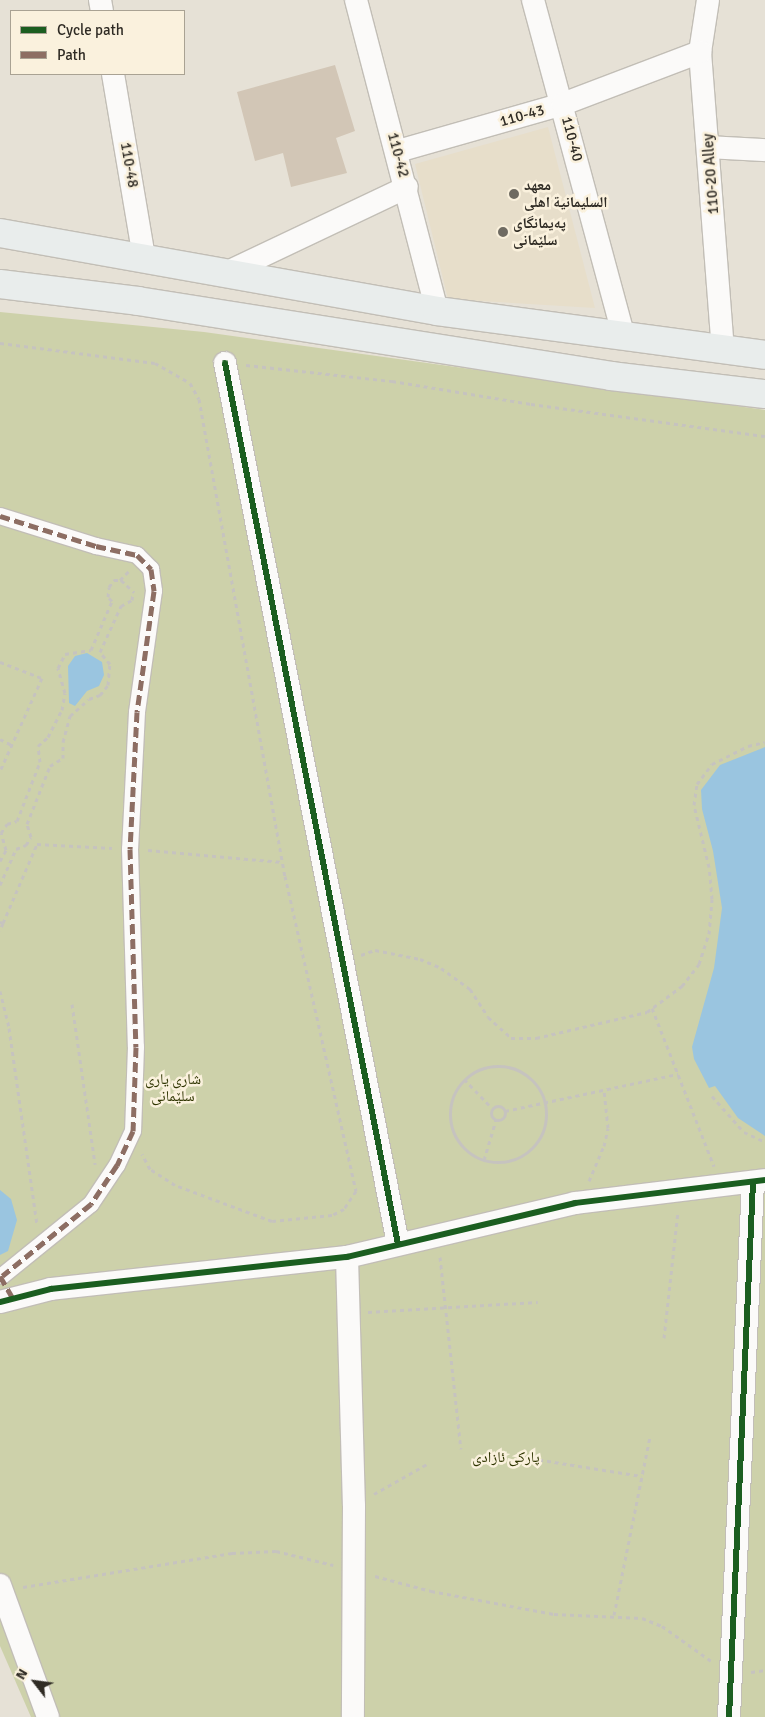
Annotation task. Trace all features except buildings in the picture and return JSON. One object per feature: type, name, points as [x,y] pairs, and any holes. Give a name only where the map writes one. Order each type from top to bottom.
[{"type":"main road","points":[[0,233],[144,257],[437,311],[765,355]]},
{"type":"main road","points":[[0,284],[138,301],[611,376],[765,394]]},
{"type":"street","name":"110-42","points":[[356,0],[398,152],[437,311]]},
{"type":"street","name":"110-40","points":[[533,0],[563,104],[624,337]]},
{"type":"street","name":"110-20 Alley","points":[[708,0],[700,52],[709,147],[723,349]]},
{"type":"street","name":"110-43","points":[[398,152],[563,104],[700,52]]},
{"type":"street","name":"110-48","points":[[113,75],[144,257]]},
{"type":"street","points":[[709,147],[765,150]]},
{"type":"street","points":[[228,272],[406,187]]},
{"type":"street","points":[[225,362],[341,962],[398,1244]]},
{"type":"street","points":[[0,516],[96,546],[137,555],[151,569],[154,591],[137,712],[130,849],[136,1047],[133,1131],[100,1192],[91,1204],[39,1243],[1,1276],[6,1299],[51,1289],[347,1257],[575,1202],[759,1182],[729,1717]]},
{"type":"street","points":[[347,1257],[354,1506],[353,1717]]},
{"type":"street","points":[[0,1585],[48,1717]]},
{"type":"path","points":[[0,343],[155,363],[190,383],[199,399],[282,862],[356,1191],[344,1209],[332,1215],[272,1220],[175,1185],[150,1169],[133,1131]]},
{"type":"path","points":[[225,362],[392,381],[530,404],[765,436]]},
{"type":"path","points":[[120,580],[127,576],[137,555]]},
{"type":"path","points":[[0,861],[6,850],[1,833],[7,824],[17,820],[40,762],[38,746],[48,738],[62,710],[65,693],[58,668],[65,654],[91,650],[112,601],[108,597],[109,587],[114,580],[127,582],[136,594],[121,606],[100,652],[110,664],[108,685],[100,694],[89,699],[70,716],[63,742],[64,758],[50,766],[27,824],[32,838],[26,845],[16,850],[0,885]]},
{"type":"path","points":[[0,662],[42,678],[0,771]]},
{"type":"path","points":[[0,739],[12,745]]},
{"type":"path","points":[[341,962],[375,950],[420,959],[441,968],[470,989],[501,1032],[521,1040],[647,1012],[682,986],[698,964],[709,934],[712,898],[709,867],[694,806],[697,784],[712,764],[748,746],[765,742]]},
{"type":"path","points":[[0,930],[36,844],[130,849],[282,862]]},
{"type":"path","points":[[0,991],[9,1028],[39,1243]]},
{"type":"path","points":[[72,1004],[100,1192]]},
{"type":"path","points":[[652,1008],[722,1186]]},
{"type":"path","points":[[491,1066],[514,1068],[533,1080],[544,1102],[543,1130],[531,1149],[512,1160],[484,1160],[462,1148],[451,1128],[450,1105],[455,1091],[464,1079],[491,1066]]},
{"type":"path","points":[[505,1111],[678,1074]]},
{"type":"path","points":[[464,1079],[492,1108]]},
{"type":"path","points":[[575,1202],[604,1146],[608,1121],[604,1089]]},
{"type":"path","points":[[712,1096],[744,1132],[765,1142]]},
{"type":"path","points":[[492,1108],[500,1106],[505,1111]]},
{"type":"path","points":[[492,1108],[491,1115],[496,1120]]},
{"type":"path","points":[[496,1120],[504,1117],[505,1111]]},
{"type":"path","points":[[484,1160],[496,1120]]},
{"type":"path","points":[[664,1338],[680,1190]]},
{"type":"path","points":[[436,1234],[447,1307],[461,1449]]},
{"type":"path","points":[[348,1314],[538,1302]]},
{"type":"path","points":[[614,1615],[650,1438]]},
{"type":"path","points":[[523,1457],[641,1476]]},
{"type":"path","points":[[354,1506],[426,1464]]},
{"type":"shaded area","name":"پەیمانگای سلێمانی","points":[[548,127],[595,308],[448,299],[415,164]]},
{"type":"green space","name":"پارکی ئازادی","points":[[0,312],[204,332],[765,410],[765,1717],[31,1717],[0,1646]]},
{"type":"water","points":[[87,653],[102,662],[104,675],[99,686],[87,691],[75,706],[69,703],[68,666],[75,656]]},
{"type":"water","points":[[765,747],[765,1136],[738,1118],[715,1086],[709,1088],[694,1059],[692,1047],[714,968],[722,908],[713,851],[702,809],[701,790],[720,765]]},
{"type":"water","points":[[0,1190],[11,1199],[17,1220],[8,1251],[0,1255]]},
{"type":"marked path","points":[[0,516],[96,546],[137,555],[151,569],[154,591],[137,712],[130,849],[136,1047],[133,1131],[117,1165],[91,1204],[2,1276]]},
{"type":"marked path","points":[[0,1276],[12,1297]]},
{"type":"cycle path","points":[[225,363],[398,1244]]},
{"type":"cycle path","points":[[0,1302],[51,1289],[347,1257],[575,1203],[765,1180]]},
{"type":"cycle path","points":[[729,1717],[753,1183]]},
{"type":"place","name":"معهد السلیمانیة اهلى","points":[[514,194]]},
{"type":"place","name":"پەیمانگای سلێمانی","points":[[503,232]]},
{"type":"park label","name":"شاری یاری سلێمانی","points":[[173,1088]]}]
